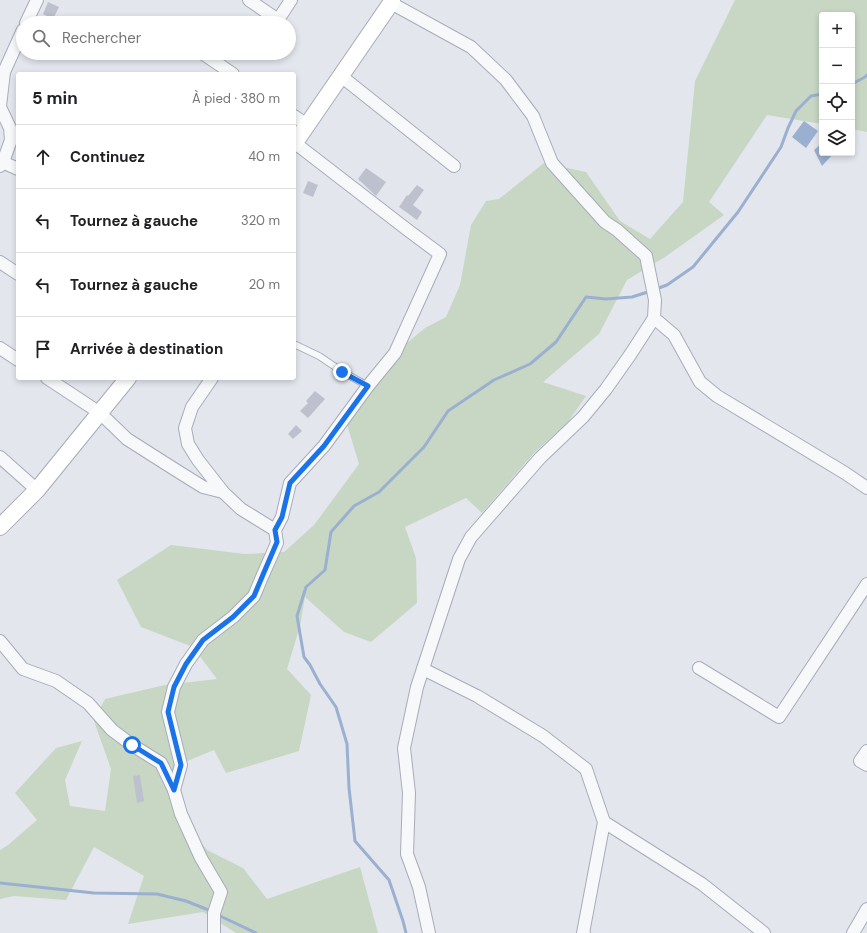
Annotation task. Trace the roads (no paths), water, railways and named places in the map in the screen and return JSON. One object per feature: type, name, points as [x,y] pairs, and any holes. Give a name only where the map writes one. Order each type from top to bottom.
[{"type":"street","points":[[29,16],[37,0]]},
{"type":"street","points":[[249,0],[272,16]]},
{"type":"street","points":[[280,16],[290,0]]},
{"type":"street","points":[[296,141],[391,1],[471,47],[506,80],[533,116],[552,163],[605,222],[617,230],[646,256],[655,300],[654,318],[606,389],[583,417],[540,458],[471,537],[459,559],[417,687],[404,748],[409,793],[407,854],[419,888],[429,933]]},
{"type":"street","points":[[16,45],[4,72],[0,106],[10,128],[11,140],[1,163],[16,168]]},
{"type":"street","points":[[212,60],[230,72]]},
{"type":"street","points":[[341,76],[454,166]]},
{"type":"street","points":[[296,117],[308,125]]},
{"type":"street","points":[[174,790],[181,765],[168,712],[174,687],[186,664],[203,640],[233,617],[254,596],[277,542],[275,530],[282,517],[290,483],[324,446],[368,386],[395,353],[440,254],[296,146]]},
{"type":"street","points":[[0,262],[16,273]]},
{"type":"street","points":[[654,318],[674,335],[700,382],[717,396],[845,473],[867,488]]},
{"type":"street","points":[[0,348],[16,359]]},
{"type":"street","points":[[50,380],[100,413],[127,439],[203,487],[223,492]]},
{"type":"street","points":[[0,527],[37,490],[126,380]]},
{"type":"street","points":[[211,380],[192,407],[185,428],[188,444],[198,460],[223,492],[241,509],[275,530]]},
{"type":"street","points":[[0,457],[37,490]]},
{"type":"street","points":[[699,668],[779,717],[867,584]]},
{"type":"street","points":[[0,641],[23,669],[56,681],[88,703],[112,730],[132,745],[161,763],[174,790],[181,814],[198,852],[221,892],[214,913],[214,933]]},
{"type":"street","points":[[423,669],[478,696],[543,736],[586,769],[604,822],[584,933]]},
{"type":"street","points":[[867,751],[860,761],[867,765]]},
{"type":"street","points":[[604,822],[702,884],[764,933]]},
{"type":"street","points":[[853,933],[867,909]]},
{"type":"lane","points":[[296,345],[319,356],[342,372],[368,386]]},
{"type":"water","points":[[804,121],[818,131],[806,148],[792,137]]},
{"type":"water","points":[[819,146],[819,156],[831,156],[822,166],[814,150]]},
{"type":"waterway","points":[[855,82],[867,75]]},
{"type":"waterway","points":[[656,289],[667,285],[693,267],[738,212],[781,147],[796,111],[811,96],[819,95]]},
{"type":"waterway","points":[[406,933],[389,880],[355,841],[349,788],[347,744],[336,707],[304,657],[297,616],[306,587],[325,570],[331,532],[354,506],[379,492],[424,447],[448,411],[494,380],[530,364],[556,342],[586,297],[606,299],[632,297],[651,291]]},
{"type":"waterway","points":[[0,883],[94,893],[157,894],[186,901],[211,911]]},
{"type":"waterway","points":[[218,915],[256,933]]}]
